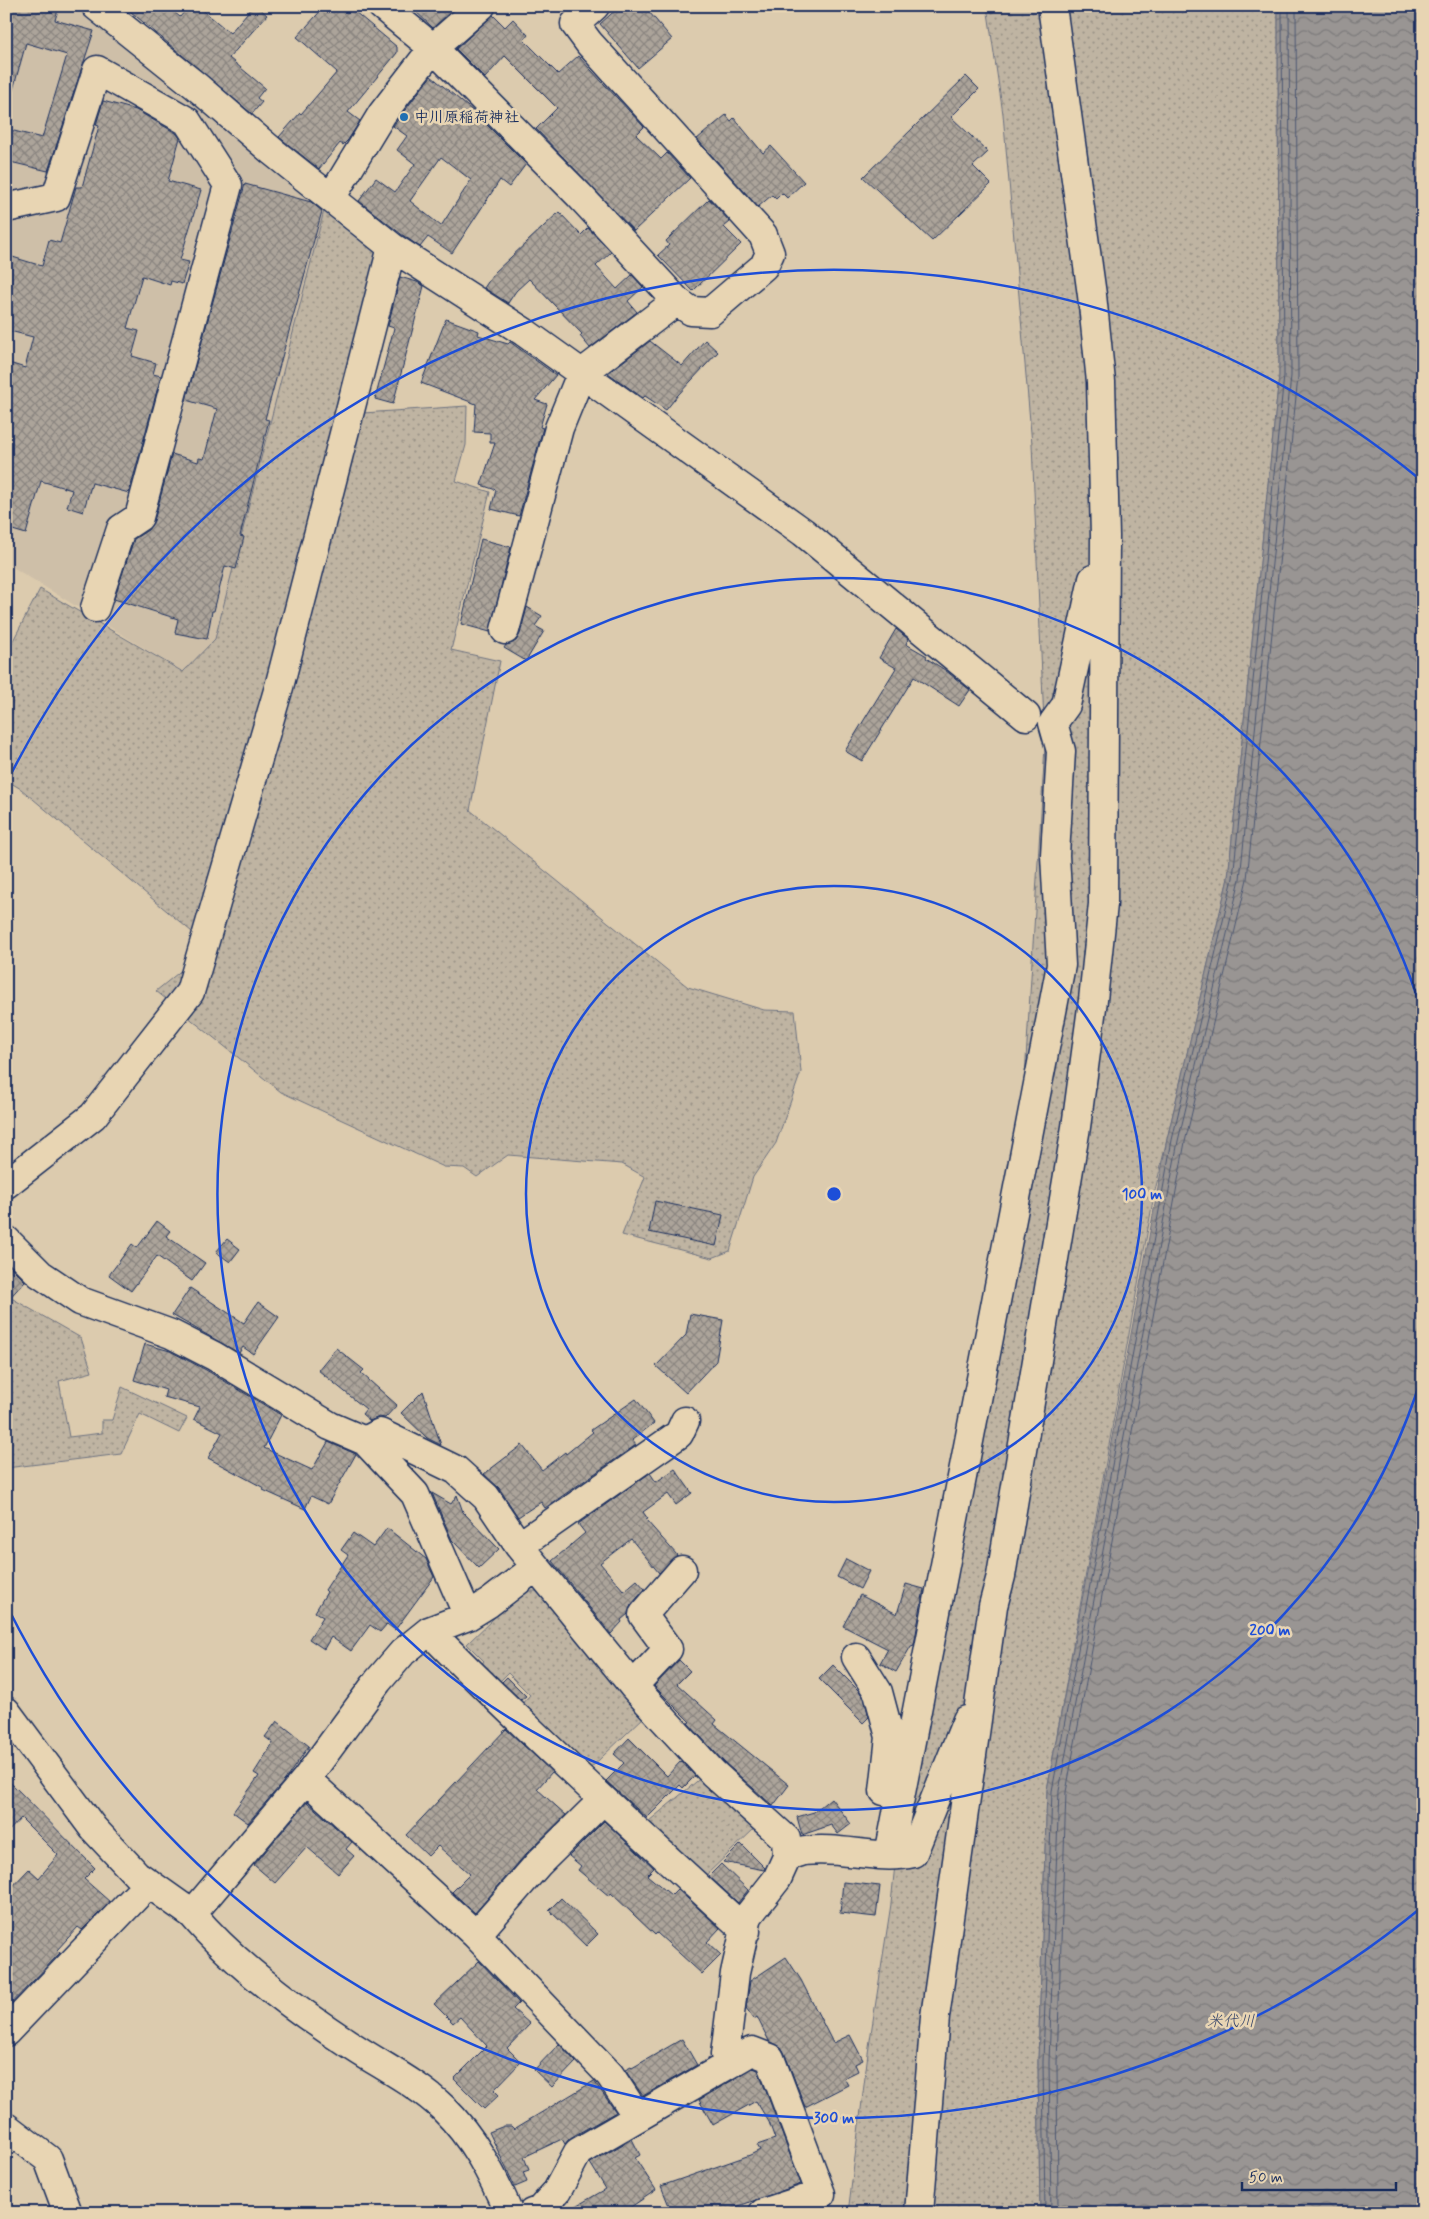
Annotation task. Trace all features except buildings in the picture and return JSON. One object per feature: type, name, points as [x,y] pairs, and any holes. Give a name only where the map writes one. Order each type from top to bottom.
[{"type":"street","points":[[96,6],[392,247],[524,332],[802,532],[1026,716]]},
{"type":"street","points":[[382,6],[433,48],[579,195],[677,301],[691,311],[710,312],[764,266],[770,253],[764,235],[589,43],[575,24],[595,6]]},
{"type":"street","points":[[919,2213],[935,2016],[993,1606],[1001,1576],[1076,1127],[1093,1000],[1103,904],[1105,523],[1101,382],[1092,296],[1052,6]]},
{"type":"street","points":[[331,198],[382,114],[433,48],[465,11]]},
{"type":"street","points":[[6,208],[56,197],[97,70],[187,121],[228,185],[139,517],[121,529],[95,608]]},
{"type":"street","points":[[6,1184],[94,1116],[190,992],[279,687],[392,247]]},
{"type":"street","points":[[505,630],[560,428],[581,374],[677,301]]},
{"type":"street","points":[[878,1855],[1061,965],[1055,855],[1061,751],[1053,723],[1066,705],[1105,523]]},
{"type":"street","points":[[6,1240],[40,1274],[80,1301],[171,1334],[214,1356],[330,1426],[365,1441],[415,1494],[468,1616]]},
{"type":"street","points":[[519,1546],[679,1434],[685,1421]]},
{"type":"street","points":[[365,1441],[380,1433],[456,1470],[486,1497],[519,1546],[633,1686],[713,1773],[786,1839],[787,1858],[777,1879],[748,1916],[735,1973],[726,2055],[728,2064]]},
{"type":"street","points":[[192,1914],[306,1779],[378,1681],[403,1652],[429,1631],[468,1616],[489,1603],[536,1567]]},
{"type":"street","points":[[633,1686],[668,1649],[643,1615],[682,1570]]},
{"type":"street","points":[[429,1631],[497,1700],[746,1931]]},
{"type":"street","points":[[856,1657],[878,1692],[890,1737],[878,1855]]},
{"type":"street","points":[[787,1858],[804,1851],[837,1851],[878,1855],[913,1853],[982,1683]]},
{"type":"street","points":[[6,1711],[93,1828],[137,1875],[192,1914],[237,1959],[320,2025],[422,2091],[442,2108],[475,2144],[495,2180],[509,2213]]},
{"type":"street","points":[[306,1779],[476,1936],[610,2075],[637,2116]]},
{"type":"street","points":[[476,1936],[538,1864],[603,1800]]},
{"type":"street","points":[[6,2032],[149,1883]]},
{"type":"street","points":[[532,2213],[540,2210],[557,2191],[578,2152],[637,2116],[752,2051],[770,2058],[821,2194],[763,2213]]},
{"type":"street","points":[[6,2127],[48,2159],[68,2213]]},
{"type":"shaded area","points":[[6,6],[84,6],[327,199],[215,639],[183,672],[6,563]]},
{"type":"shaded area","points":[[987,6],[1278,6],[1279,376],[1228,878],[1154,1195],[1047,1790],[1038,2062],[1040,2213],[848,2213],[868,2053],[891,1904],[897,1844],[1023,1110],[1045,746],[1032,444],[1003,114]]},
{"type":"shaded area","points":[[327,199],[389,255],[363,413],[467,406],[466,445],[456,481],[490,492],[451,650],[500,661],[470,810],[688,987],[764,1010],[795,1011],[801,1072],[776,1143],[753,1177],[730,1251],[712,1258],[622,1235],[645,1177],[622,1164],[508,1155],[477,1177],[464,1168],[444,1167],[281,1092],[156,991],[210,947],[21,789],[6,780],[6,654],[40,589],[183,672],[215,639]]},
{"type":"shaded area","points":[[6,1295],[81,1338],[92,1372],[59,1381],[69,1437],[102,1433],[102,1420],[112,1420],[122,1387],[187,1418],[179,1433],[140,1414],[121,1454],[6,1468]]},
{"type":"shaded area","points":[[522,1591],[541,1591],[646,1715],[580,1778],[513,1713],[530,1695],[508,1673],[491,1690],[473,1673],[484,1661],[467,1644]]},
{"type":"shaded area","points":[[702,1777],[756,1827],[703,1878],[643,1826]]},
{"type":"water","name":"米代川","points":[[1278,6],[1423,6],[1423,2213],[1040,2213],[1038,2062],[1047,1790],[1167,1139],[1228,878],[1279,376]]},
{"type":"place","name":"中川原稲荷神社","points":[[404,117]]}]
